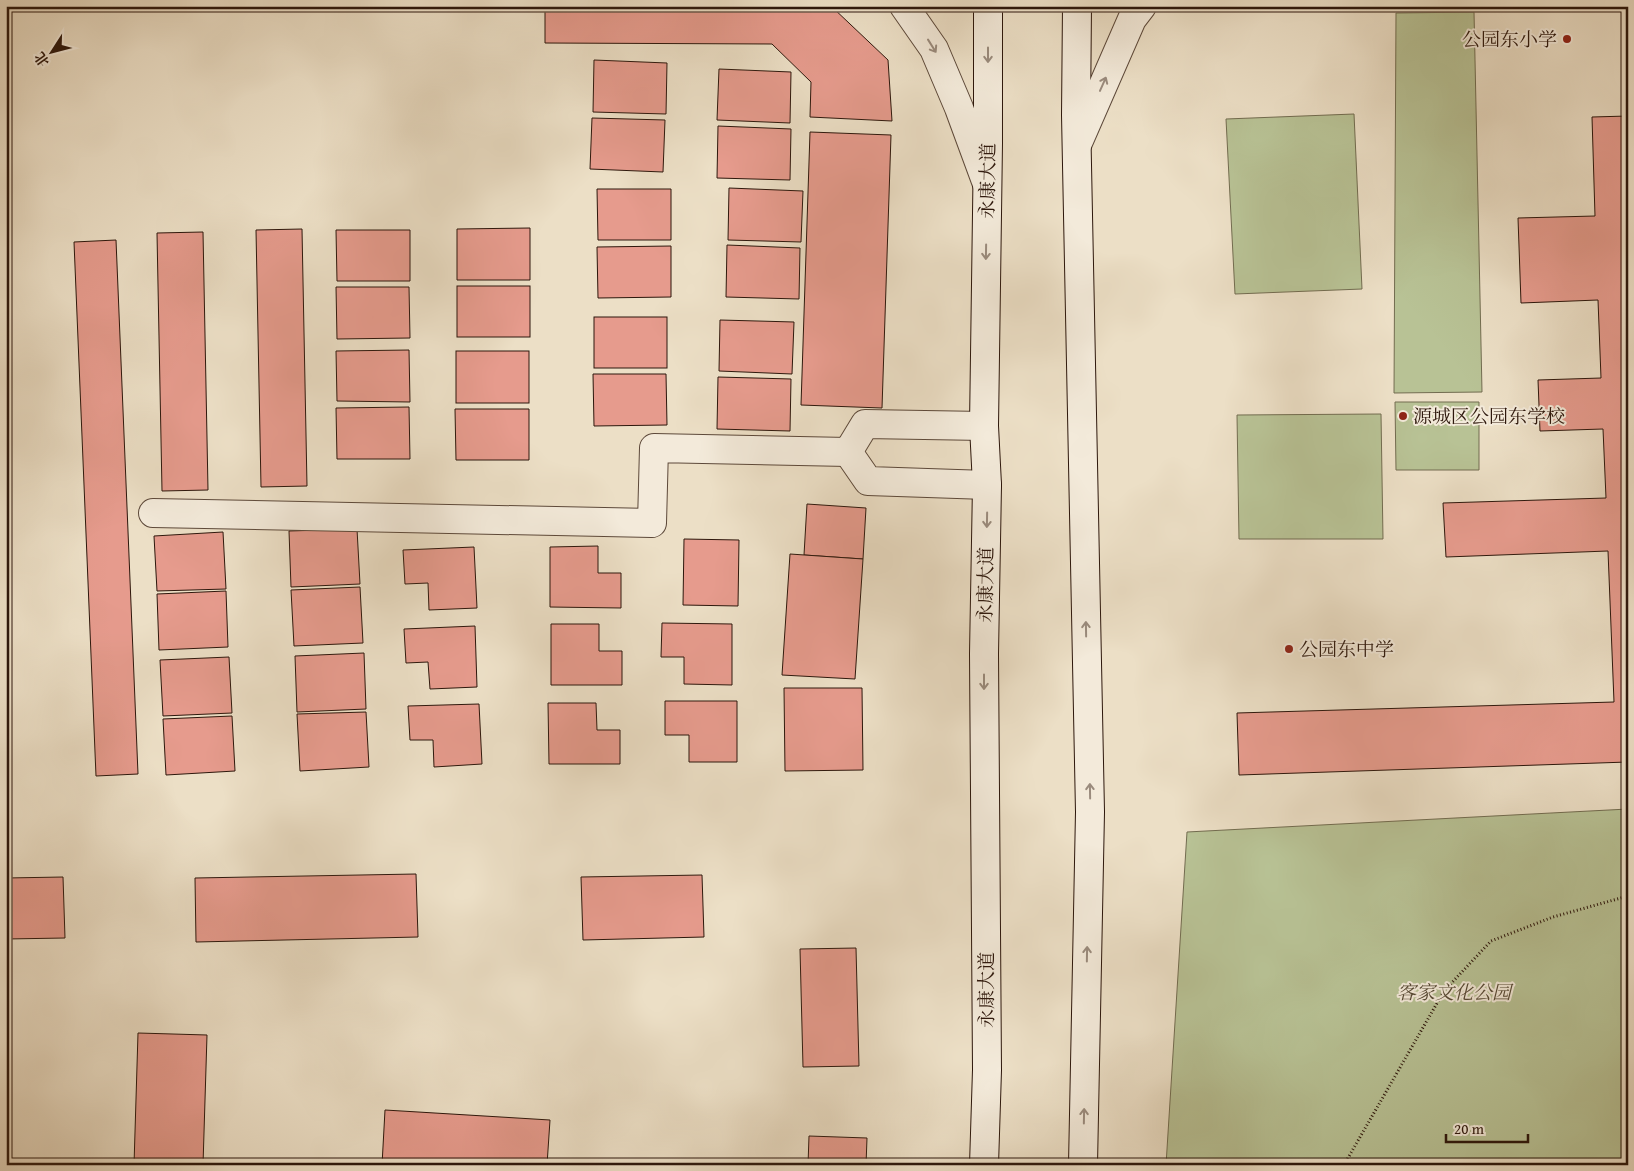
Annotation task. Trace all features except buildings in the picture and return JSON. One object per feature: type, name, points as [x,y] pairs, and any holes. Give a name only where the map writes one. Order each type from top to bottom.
[{"type":"main road","points":[[904,6],[934,49],[959,108],[987,184]]},
{"type":"main road","name":"永康大道","points":[[984,1165],[987,1070],[984,654],[987,485],[984,426],[988,6]]},
{"type":"main road","points":[[1077,6],[1077,145],[1090,812],[1082,1165]]},
{"type":"main road","points":[[1077,145],[1132,19],[1142,6]]},
{"type":"main road","points":[[848,452],[865,424],[984,426]]},
{"type":"main road","points":[[152,513],[652,523],[654,448],[848,452]]},
{"type":"main road","points":[[848,452],[868,480],[987,485]]},
{"type":"path","points":[[1344,1165],[1444,991],[1491,941],[1553,917],[1628,896]]},
{"type":"green space","points":[[1474,12],[1482,392],[1394,393],[1396,13]]},
{"type":"green space","points":[[1354,114],[1362,289],[1235,294],[1226,119]]},
{"type":"green space","points":[[1395,402],[1479,402],[1479,470],[1396,470]]},
{"type":"green space","points":[[1381,414],[1383,539],[1239,539],[1237,415]]},
{"type":"green space","name":"客家文化公园","points":[[1628,809],[1628,1165],[1166,1165],[1187,832]]},
{"type":"place","name":"公园东小学","points":[[1567,39]]},
{"type":"place","name":"源城区公园东学校","points":[[1403,416]]},
{"type":"place","name":"公园东中学","points":[[1289,649]]}]
